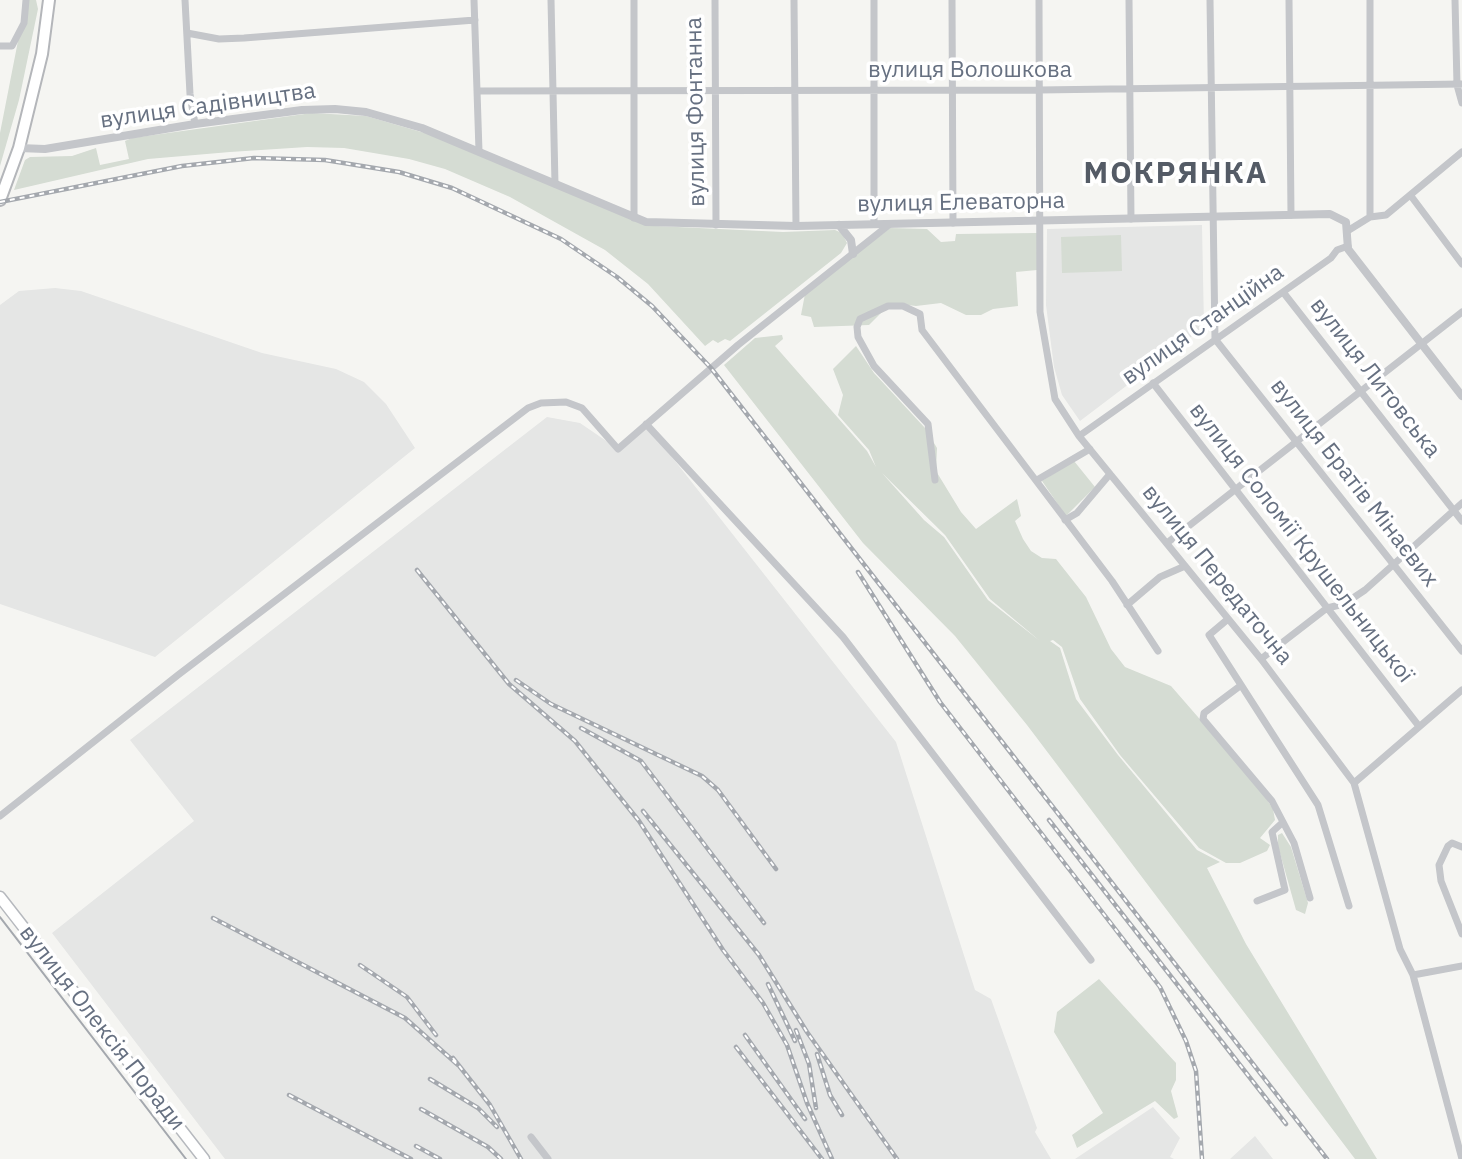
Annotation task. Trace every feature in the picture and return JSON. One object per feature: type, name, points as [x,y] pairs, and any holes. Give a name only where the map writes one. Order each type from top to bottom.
[{"type":"highway","points":[[1,194],[19,148],[42,54],[49,0]]},
{"type":"main road","name":"вулиця Олексія Поради","points":[[0,897],[204,1159]]},
{"type":"street","points":[[0,46],[12,46],[24,23],[26,0]]},
{"type":"street","points":[[185,0],[190,94],[195,124]]},
{"type":"street","points":[[474,0],[479,151]]},
{"type":"street","points":[[551,0],[550,89],[555,184]]},
{"type":"street","points":[[634,0],[634,218]]},
{"type":"street","name":"вулиця Фонтанна","points":[[715,0],[716,225]]},
{"type":"street","points":[[794,0],[796,226]]},
{"type":"street","points":[[874,0],[874,224]]},
{"type":"street","points":[[952,0],[953,223]]},
{"type":"street","name":"вулиця Передаточна","points":[[1039,0],[1042,221],[1040,312],[1048,372],[1055,399],[1079,436],[1261,659],[1354,783],[1400,949],[1412,975],[1462,1159]]},
{"type":"street","points":[[1129,0],[1131,219]]},
{"type":"street","points":[[1210,0],[1215,339]]},
{"type":"street","points":[[1289,0],[1291,215]]},
{"type":"street","points":[[1370,0],[1370,217]]},
{"type":"street","points":[[1455,0],[1462,103]]},
{"type":"street","points":[[187,33],[219,39],[244,38],[475,20]]},
{"type":"street","name":"вулиця Волошкова","points":[[478,91],[1370,88],[1459,84]]},
{"type":"street","name":"вулиця Садівництва","points":[[19,148],[45,149],[195,124],[335,108],[393,118],[479,151],[634,218]]},
{"type":"street","points":[[1462,152],[1386,215],[1370,217],[1349,230],[1348,246],[1462,396]]},
{"type":"street","points":[[1411,196],[1462,264]]},
{"type":"street","name":"вулиця Елеваторна","points":[[634,218],[646,222],[796,226],[1291,215],[1340,216],[1349,230]]},
{"type":"street","points":[[0,816],[178,675],[528,408],[541,403],[566,402],[582,408],[618,449],[723,358],[890,224]]},
{"type":"street","points":[[839,225],[851,240],[852,254]]},
{"type":"street","name":"вулиця Станційна","points":[[1079,436],[1283,292],[1337,250],[1348,246]]},
{"type":"street","name":"вулиця Литовська","points":[[1283,292],[1462,521]]},
{"type":"street","points":[[935,480],[932,436],[928,425],[874,366],[858,337],[860,318],[888,306],[903,306],[920,314],[922,330],[1112,581],[1158,652]]},
{"type":"street","points":[[1167,543],[1420,342],[1462,312]]},
{"type":"street","name":"вулиця Братів Мінаєвих","points":[[1215,339],[1462,651]]},
{"type":"street","name":"вулиця Соломії Крушельницької","points":[[1153,383],[1418,725]]},
{"type":"street","points":[[646,424],[842,637],[1091,960]]},
{"type":"street","points":[[1037,480],[1090,449]]},
{"type":"street","points":[[1065,520],[1077,513],[1110,474]]},
{"type":"street","points":[[1261,659],[1327,608],[1354,598],[1462,503]]},
{"type":"street","points":[[1127,605],[1160,577],[1185,566]]},
{"type":"street","points":[[1228,619],[1209,635],[1318,804],[1349,905]]},
{"type":"street","points":[[1240,686],[1204,713],[1203,719],[1263,786],[1294,843],[1310,898]]},
{"type":"street","points":[[1354,783],[1418,725],[1462,690]]},
{"type":"street","points":[[1257,901],[1286,890],[1272,832],[1282,823]]},
{"type":"street","points":[[1462,847],[1457,844],[1448,846],[1439,865],[1441,881],[1462,934]]},
{"type":"street","points":[[1412,975],[1462,966]]},
{"type":"street","points":[[531,1137],[548,1159]]},
{"type":"shaded area","points":[[26,0],[36,0],[38,9],[19,100],[0,166],[0,133]]},
{"type":"shaded area","points":[[312,113],[366,116],[428,134],[656,226],[783,232],[835,230],[842,233],[847,243],[841,253],[730,341],[725,339],[718,343],[713,340],[705,346],[648,284],[605,250],[510,197],[445,169],[409,159],[344,148],[307,147],[230,152],[148,159],[14,190],[25,160],[30,157],[72,156],[96,148],[100,165],[129,159],[125,141],[132,138]]},
{"type":"shaded area","points":[[1202,225],[1204,327],[1080,421],[1062,395],[1054,367],[1046,305],[1047,229]]},
{"type":"shaded area","points":[[890,228],[927,229],[941,242],[955,241],[956,234],[1037,233],[1037,270],[1016,272],[1018,306],[993,309],[981,315],[966,315],[941,303],[916,306],[891,303],[869,325],[814,327],[811,317],[801,315],[805,294]]},
{"type":"shaded area","points":[[1121,235],[1122,271],[1062,273],[1061,237]]},
{"type":"shaded area","points":[[55,288],[81,291],[262,353],[336,369],[364,382],[386,404],[415,448],[155,657],[0,604],[0,305],[19,291]]},
{"type":"shaded area","points":[[782,335],[783,339],[775,346],[867,451],[876,467],[869,450],[838,415],[843,395],[833,369],[856,346],[874,373],[925,428],[937,448],[936,471],[961,512],[976,529],[1017,499],[1021,516],[1015,521],[1023,539],[1031,551],[1042,558],[1056,559],[1086,597],[1111,649],[1125,667],[1171,686],[1258,786],[1273,809],[1275,820],[1260,838],[1270,845],[1267,851],[1240,863],[1226,863],[1199,848],[1120,755],[1080,699],[1062,647],[1053,640],[1050,641],[1060,648],[1076,699],[1118,755],[1197,850],[1220,862],[1207,868],[1246,944],[1377,1159],[1355,1159],[1027,725],[955,636],[863,543],[724,365],[755,338]],"holes":[[[882,473],[945,535],[990,599],[1040,641],[988,600],[944,537],[924,520]]]},
{"type":"shaded area","points":[[547,417],[580,423],[618,449],[646,424],[896,742],[975,990],[991,999],[1037,1128],[1035,1132],[1051,1159],[225,1159],[52,933],[194,821],[130,740]]},
{"type":"shaded area","points":[[1074,461],[1095,487],[1066,516],[1042,481]]},
{"type":"shaded area","points":[[1282,833],[1291,847],[1308,903],[1305,914],[1296,910],[1278,846],[1278,835]]},
{"type":"shaded area","points":[[1099,979],[1176,1063],[1176,1080],[1171,1091],[1178,1117],[1174,1119],[1155,1101],[1077,1148],[1072,1135],[1103,1113],[1054,1032],[1057,1012]]},
{"type":"shaded area","points":[[1153,1107],[1180,1138],[1170,1157],[1174,1159],[1075,1159]]},
{"type":"shaded area","points":[[1255,1136],[1273,1159],[1230,1159]]},
{"type":"tram line","points":[[0,917],[186,1159]]},
{"type":"railway","points":[[0,202],[182,166],[254,158],[325,160],[399,172],[452,188],[561,239],[617,277],[652,306],[711,368],[1327,1159]]},
{"type":"railway","points":[[417,570],[509,684],[575,741],[639,821],[723,950],[763,1003],[787,1045],[807,1103],[832,1159]]},
{"type":"railway","points":[[858,572],[940,702],[1160,987],[1186,1041],[1196,1071],[1202,1159]]},
{"type":"railway","points":[[516,680],[551,704],[702,776],[718,790],[776,869]]},
{"type":"railway","points":[[581,728],[641,761],[764,923]]},
{"type":"railway","points":[[643,811],[759,955],[807,1032],[897,1159]]},
{"type":"railway","points":[[1049,820],[1286,1124]]},
{"type":"railway","points":[[213,918],[405,1018],[458,1065]]},
{"type":"railway","points":[[360,965],[407,997],[436,1035]]},
{"type":"railway","points":[[768,984],[795,1041]]},
{"type":"railway","points":[[796,1030],[809,1064],[816,1108]]},
{"type":"railway","points":[[745,1035],[805,1119]]},
{"type":"railway","points":[[736,1047],[822,1159]]},
{"type":"railway","points":[[817,1054],[830,1095],[842,1115]]},
{"type":"railway","points":[[453,1058],[490,1105],[521,1159]]},
{"type":"railway","points":[[430,1079],[478,1108],[497,1127]]},
{"type":"railway","points":[[289,1095],[411,1159]]},
{"type":"railway","points":[[421,1109],[488,1147],[501,1159]]},
{"type":"railway","points":[[416,1146],[440,1159]]},
{"type":"district","name":"МОКРЯНКА","points":[[1176,174]]}]
